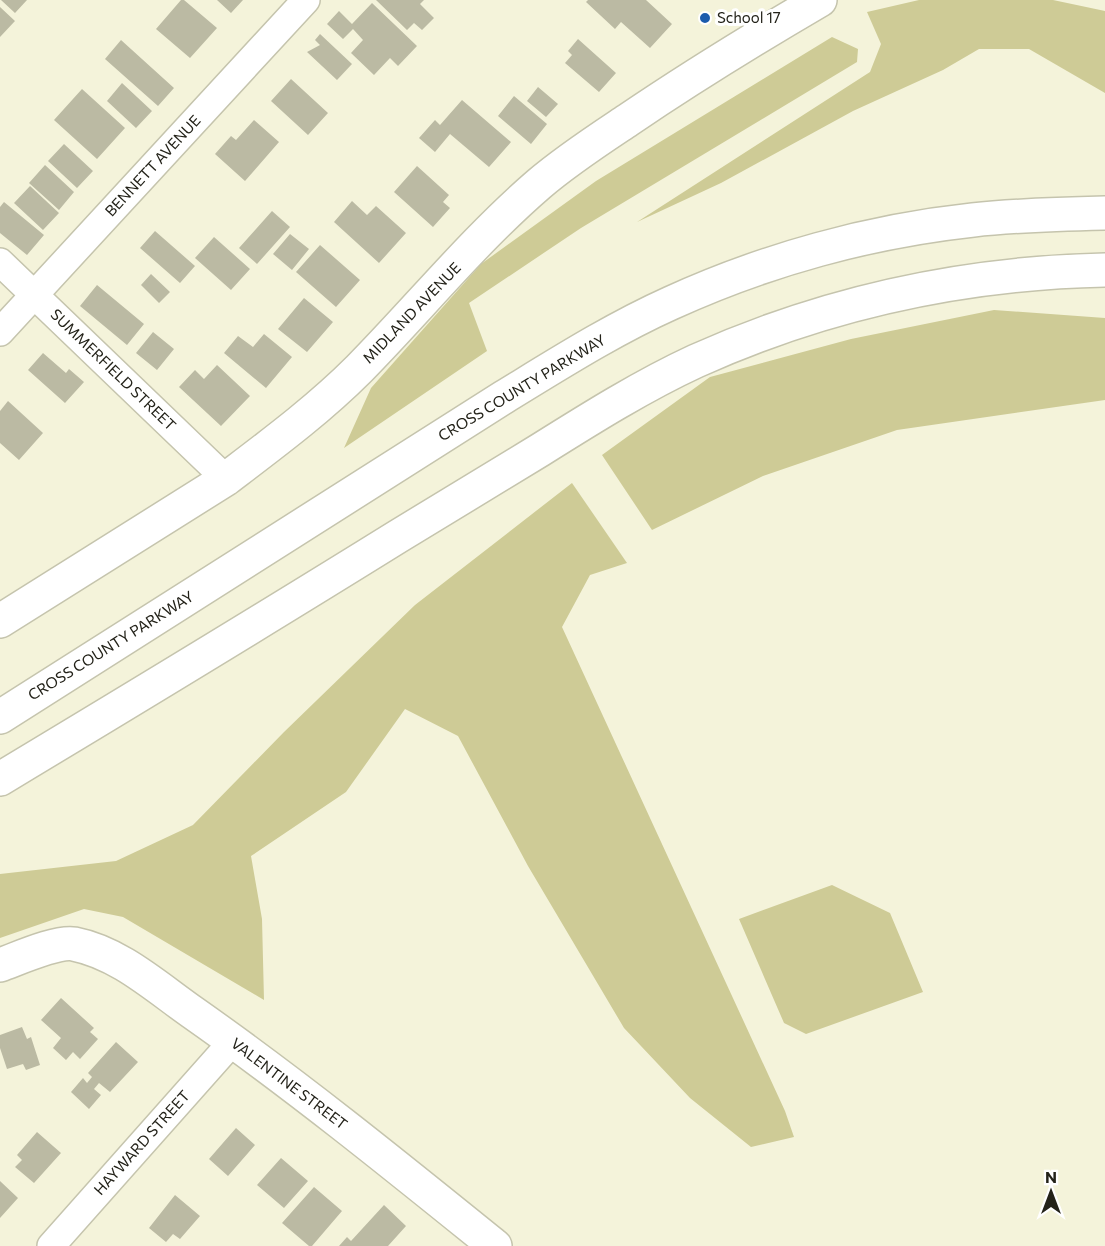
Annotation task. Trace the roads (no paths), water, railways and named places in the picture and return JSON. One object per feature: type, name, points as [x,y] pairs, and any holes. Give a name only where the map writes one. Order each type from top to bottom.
[{"type":"main road","name":"MIDLAND AVENUE","points":[[0,621],[226,479],[328,398],[508,213],[542,182],[599,140],[677,88],[820,0]]},
{"type":"main road","name":"CROSS COUNTY PARKWAY","points":[[0,717],[504,397],[597,342],[670,303],[771,265],[874,236],[971,220],[1026,215],[1105,213]]},
{"type":"main road","points":[[0,779],[578,426],[694,363],[776,328],[861,302],[903,292],[992,279],[1105,270]]},
{"type":"main road","points":[[0,710],[44,689]]},
{"type":"main road","name":"VALENTINE STREET","points":[[0,964],[48,948],[71,944],[100,951],[121,962],[233,1041],[387,1159],[495,1246]]},
{"type":"street","name":"BENNETT AVENUE","points":[[0,332],[306,0]]},
{"type":"street","name":"SUMMERFIELD STREET","points":[[0,262],[226,479]]},
{"type":"street","name":"HAYWARD STREET","points":[[51,1246],[233,1041]]},
{"type":"place","name":"School 17","points":[[705,18]]}]
